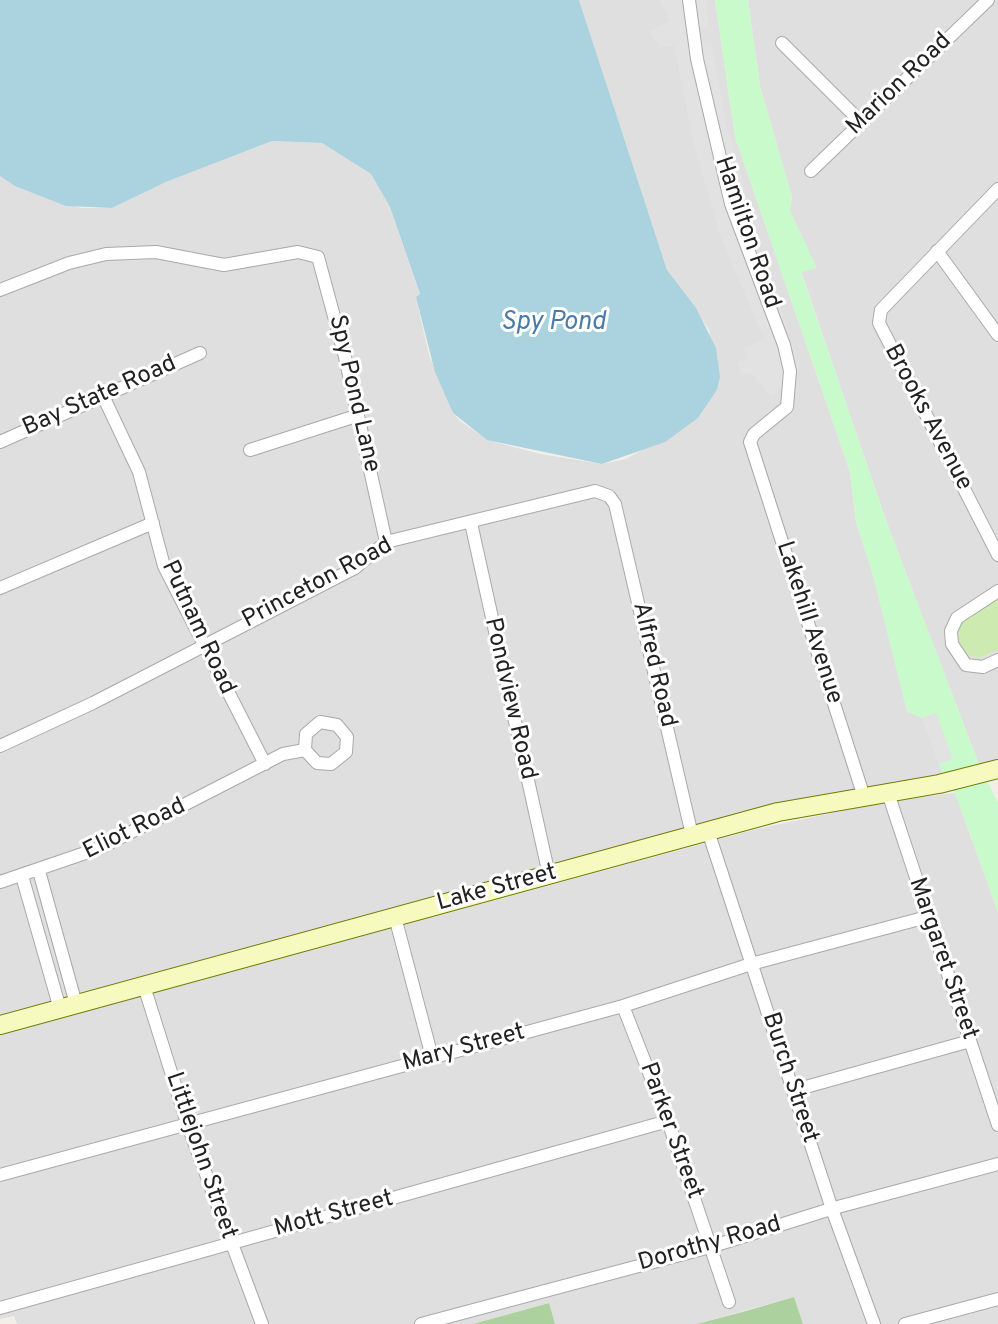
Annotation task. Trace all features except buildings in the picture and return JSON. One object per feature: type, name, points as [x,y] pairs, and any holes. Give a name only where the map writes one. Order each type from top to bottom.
[{"type":"main road","name":"Lake Street","points":[[0,1025],[778,812],[888,793],[998,769]]},
{"type":"street","name":"Hamilton Road","points":[[689,0],[697,59],[731,204],[784,345],[790,371],[787,407],[754,434],[751,449]]},
{"type":"street","name":"Marion Road","points":[[811,171],[983,2]]},
{"type":"street","points":[[782,43],[860,121]]},
{"type":"street","points":[[996,194],[937,251],[998,335]]},
{"type":"street","name":"Brooks Avenue","points":[[937,251],[881,310],[879,323],[998,555]]},
{"type":"street","name":"Spy Pond Lane","points":[[0,290],[69,263],[106,254],[156,252],[224,265],[298,252],[310,253],[323,263],[386,542]]},
{"type":"street","name":"Bay State Road","points":[[0,442],[200,353]]},
{"type":"street","name":"Putnam Road","points":[[104,398],[130,449],[164,566],[202,646],[265,764]]},
{"type":"street","points":[[250,450],[270,441],[356,416]]},
{"type":"street","name":"Lakehill Avenue","points":[[751,449],[864,797]]},
{"type":"street","name":"Princeton Road","points":[[0,746],[355,568],[386,542],[584,492],[609,496]]},
{"type":"street","name":"Alfred Road","points":[[609,496],[615,504],[624,535],[700,833]]},
{"type":"street","points":[[0,588],[153,523]]},
{"type":"street","name":"Pondview Road","points":[[471,523],[549,875]]},
{"type":"street","points":[[998,591],[957,618],[951,631],[952,644],[966,665],[983,667],[998,660]]},
{"type":"street","name":"Eliot Road","points":[[0,882],[100,848],[283,754],[305,750]]},
{"type":"street","name":"Margaret Street","points":[[888,793],[998,1125]]},
{"type":"street","name":"Burch Street","points":[[700,833],[751,964],[832,1209],[874,1324]]},
{"type":"street","points":[[39,871],[68,1007]]},
{"type":"street","points":[[22,876],[68,1007]]},
{"type":"street","points":[[395,917],[432,1057]]},
{"type":"street","name":"Mary Street","points":[[0,1175],[623,1006],[751,964],[927,917]]},
{"type":"street","name":"Littlejohn Street","points":[[144,986],[188,1126],[262,1324]]},
{"type":"street","name":"Parker Street","points":[[623,1006],[668,1121],[729,1302]]},
{"type":"street","points":[[795,1090],[970,1041]]},
{"type":"street","name":"Mott Street","points":[[0,1308],[230,1242],[360,1210],[668,1121]]},
{"type":"street","name":"Dorothy Road","points":[[421,1324],[710,1247],[832,1209],[998,1164]]},
{"type":"street","points":[[905,1324],[998,1299]]},
{"type":"shaded area","points":[[579,0],[715,0],[735,137],[850,472],[856,522],[873,575],[907,711],[922,718],[943,774],[785,801],[0,1017],[0,176],[15,186],[81,208],[112,208],[166,182],[272,141],[322,143],[371,174],[390,207],[420,295],[416,297],[429,355],[453,413],[460,421],[488,440],[540,454],[602,464],[626,459],[698,418],[717,390],[709,330],[667,270]]},
{"type":"shaded area","points":[[660,0],[706,0],[709,28],[697,30],[699,42],[711,40],[727,127],[758,235],[749,239],[778,301],[800,369],[772,397],[753,375],[742,373],[737,363],[748,358],[744,349],[764,339],[721,237],[694,146],[674,46],[660,47],[649,31],[670,21]]},
{"type":"shaded area","points":[[748,0],[998,0],[998,761],[980,767],[887,523],[801,271],[816,267],[790,211],[792,197],[760,86]]},
{"type":"shaded area","points":[[936,713],[953,759],[939,764],[922,718]]},
{"type":"shaded area","points":[[955,793],[998,912],[998,1324],[803,1324],[794,1297],[697,1324],[555,1324],[548,1303],[473,1324],[17,1324],[14,1316],[0,1319],[0,1035],[757,829],[889,801]]},
{"type":"green space","points":[[715,0],[748,0],[760,86],[792,197],[790,211],[817,268],[801,272],[887,523],[980,767],[998,803],[998,912],[955,793],[943,774],[922,718],[907,711],[873,575],[856,522],[850,472],[735,137]]},
{"type":"green space","points":[[998,594],[998,650],[978,658],[965,654],[956,644],[956,627]]},
{"type":"green space","points":[[794,1297],[803,1324],[697,1324],[746,1311]]},
{"type":"green space","points":[[549,1303],[555,1324],[473,1324]]},
{"type":"water","name":"Spy Pond","points":[[0,0],[579,0],[667,270],[696,308],[716,348],[720,377],[717,390],[698,418],[665,442],[602,464],[487,440],[453,413],[435,372],[416,297],[420,294],[390,207],[371,174],[322,143],[272,141],[166,182],[112,208],[66,206],[15,186],[0,176]]}]
